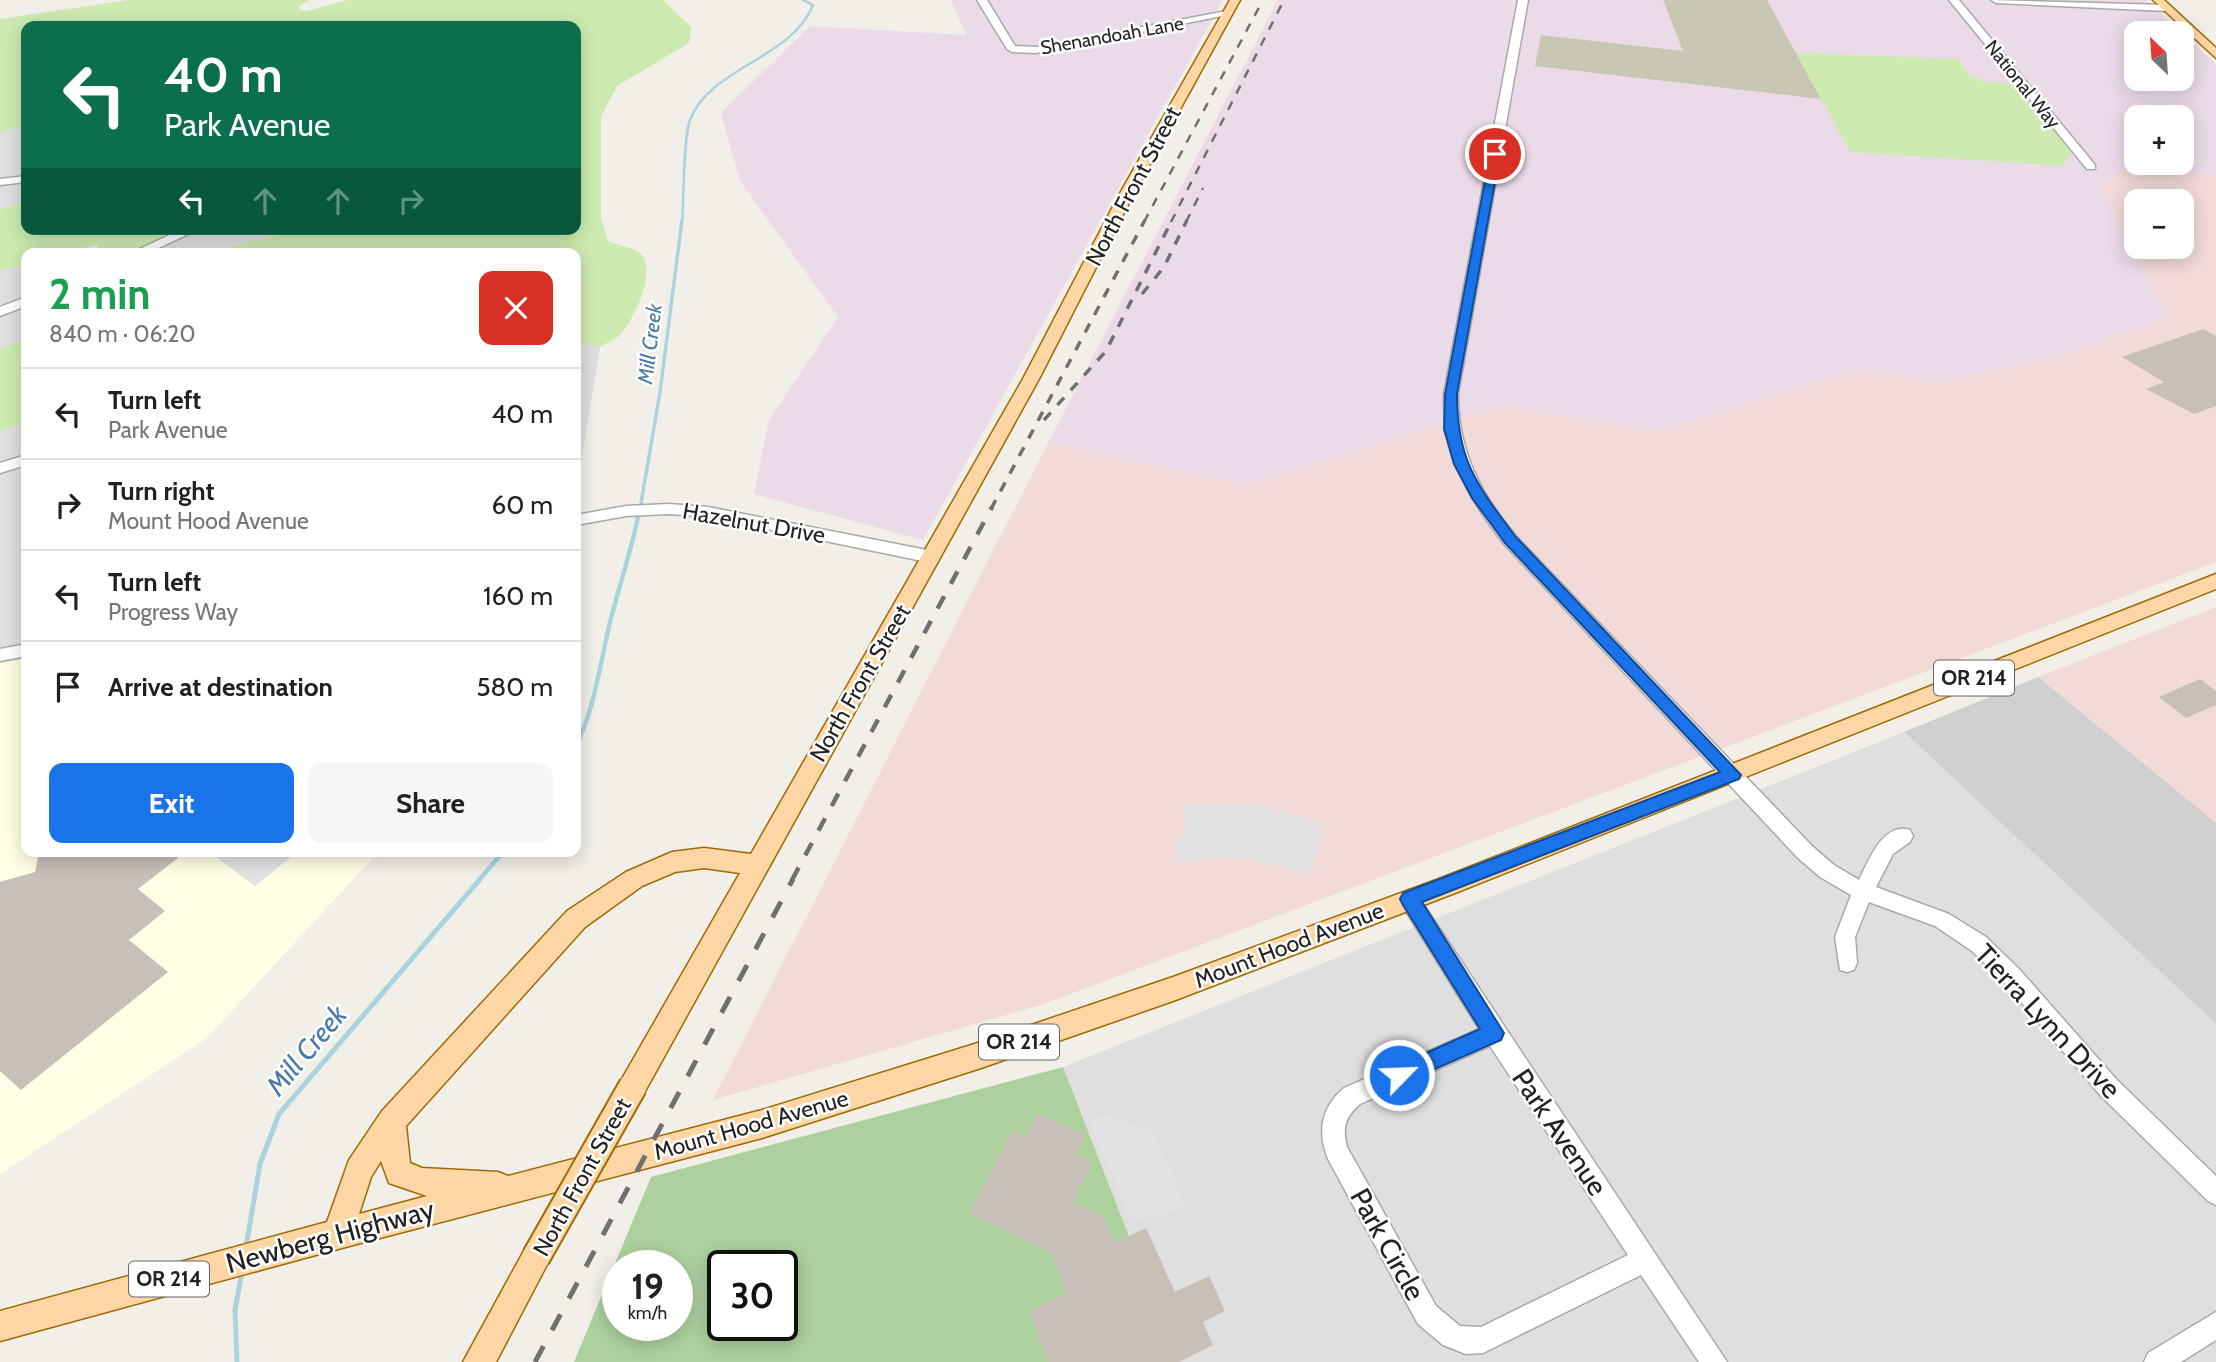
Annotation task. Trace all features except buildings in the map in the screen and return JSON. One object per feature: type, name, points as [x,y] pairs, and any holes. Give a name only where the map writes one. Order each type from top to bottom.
[{"type":"main road","name":"North Front Street","points":[[479,1362],[1032,377],[1126,195],[1235,0]]},
{"type":"main road","points":[[2162,4],[2216,54]]},
{"type":"main road","name":"Mount Hood Avenue","points":[[621,1162],[762,1124],[995,1051],[1148,998],[1733,775],[2216,581]]},
{"type":"main road","points":[[338,1234],[359,1170],[392,1121],[564,930],[605,897],[648,872],[682,860],[715,859],[756,865]]},
{"type":"main road","points":[[392,1121],[394,1164],[399,1173],[409,1179],[442,1184],[521,1187]]},
{"type":"main road","name":"Newberg Highway","points":[[0,1326],[338,1234],[621,1162]]},
{"type":"street","name":"Shenandoah Lane","points":[[982,0],[1012,49],[1037,50],[1227,14]]},
{"type":"street","name":"Tierra Lynn Drive","points":[[1523,0],[1451,394],[1450,418],[1456,450],[1469,481],[1495,522],[1805,852],[1839,879],[1863,891],[1942,920],[1979,944],[2012,976],[2109,1088],[2216,1192]]},
{"type":"street","name":"National Way","points":[[1954,0],[2091,167]]},
{"type":"street","points":[[1996,0],[2162,4]]},
{"type":"street","points":[[0,182],[21,180]]},
{"type":"street","points":[[149,248],[179,235]]},
{"type":"street","points":[[0,312],[21,304]]},
{"type":"street","points":[[0,468],[21,462]]},
{"type":"street","name":"Hazelnut Drive","points":[[581,519],[626,511],[696,511],[733,516],[932,557]]},
{"type":"street","points":[[0,654],[21,651]]},
{"type":"street","points":[[1847,963],[1845,937],[1863,891],[1886,848],[1903,836]]},
{"type":"street","name":"Park Avenue","points":[[1409,899],[1494,1033],[1714,1362]]},
{"type":"street","name":"Park Circle","points":[[1494,1033],[1352,1096],[1341,1104],[1332,1123],[1336,1151],[1427,1315],[1452,1336],[1466,1340],[1483,1340],[1645,1259]]},
{"type":"street","points":[[2157,1362],[2216,1325]]},
{"type":"shaded area","points":[[951,0],[1223,0],[923,540],[754,494],[769,420],[838,317],[740,181],[721,113],[810,26],[966,35]]},
{"type":"shaded area","points":[[1278,0],[2146,0],[2169,21],[2124,21],[2124,91],[2194,91],[2194,44],[2216,64],[2216,175],[2194,174],[2194,105],[2124,105],[2124,170],[2119,170],[2115,178],[2097,181],[2124,233],[2124,259],[2137,259],[2168,318],[2058,356],[1943,382],[1855,370],[1660,431],[1499,406],[1247,485],[1048,443]]},
{"type":"shaded area","points":[[1663,0],[1767,0],[1821,99],[1535,66],[1541,35],[1683,51]]},
{"type":"shaded area","points":[[21,128],[21,205],[0,208],[0,131]]},
{"type":"shaded area","points":[[2119,169],[2124,169],[2124,175],[2216,175],[2216,562],[1044,1004],[713,1100],[1048,443],[1247,485],[1499,406],[1660,431],[1855,370],[1943,382],[2097,180],[2107,180]]},
{"type":"shaded area","points":[[169,235],[280,235],[228,248],[140,248]]},
{"type":"shaded area","points":[[21,265],[21,340],[0,350],[0,270]]},
{"type":"shaded area","points":[[581,342],[600,347],[581,463]]},
{"type":"shaded area","points":[[21,424],[21,660],[0,663],[0,431]]},
{"type":"shaded area","points":[[2216,607],[2216,824],[2038,677]]},
{"type":"shaded area","points":[[21,660],[21,857],[373,857],[207,1038],[0,1174],[0,663]]},
{"type":"shaded area","points":[[2038,677],[2216,823],[2216,1024],[1904,732]]},
{"type":"shaded area","points":[[1904,732],[2216,1024],[2216,1362],[1178,1362],[1063,1067]]},
{"type":"shaded area","points":[[1182,805],[1255,805],[1323,823],[1310,875],[1250,859],[1225,857],[1178,863],[1173,846],[1186,832]]},
{"type":"shaded area","points":[[216,857],[291,857],[255,886]]},
{"type":"shaded area","points":[[1105,1114],[1138,1127],[1149,1123],[1186,1206],[1172,1212],[1131,1221],[1090,1121]]},
{"type":"green space","points":[[129,0],[310,0],[299,6],[299,10],[306,11],[348,0],[663,0],[691,27],[689,43],[617,86],[601,117],[601,219],[608,241],[639,252],[644,260],[645,282],[637,307],[619,336],[600,347],[581,342],[581,248],[228,248],[280,235],[581,235],[581,21],[21,21],[21,128],[0,131],[0,19]]},
{"type":"green space","points":[[1796,53],[1958,59],[1971,77],[1979,78],[1982,82],[2016,84],[2071,151],[2071,155],[2064,166],[1850,152]]},
{"type":"green space","points":[[21,205],[21,235],[169,235],[140,248],[98,248],[97,245],[86,248],[21,248],[21,265],[0,270],[0,208]]},
{"type":"green space","points":[[21,340],[21,424],[0,431],[0,350]]},
{"type":"green space","points":[[1063,1067],[1178,1362],[574,1362],[602,1295],[602,1341],[693,1341],[693,1250],[621,1250],[651,1177]]},
{"type":"waterway","name":"Mill Creek","points":[[682,222],[685,155],[690,120],[700,102],[715,87],[788,38],[803,23],[813,5],[803,0]]},
{"type":"waterway","name":"Mill Creek","points":[[640,509],[660,392],[682,220]]},
{"type":"waterway","name":"Mill Creek","points":[[581,735],[640,507]]},
{"type":"waterway","name":"Mill Creek","points":[[479,880],[499,857]]},
{"type":"waterway","name":"Mill Creek","points":[[246,1247],[260,1164],[279,1114],[480,879]]},
{"type":"waterway","name":"Mill Creek","points":[[237,1362],[235,1310],[242,1272]]},
{"type":"railway","points":[[1144,222],[1263,0]]},
{"type":"railway","points":[[1171,222],[1284,0]]},
{"type":"railway","points":[[1187,220],[1203,188]]},
{"type":"railway","points":[[991,509],[1145,220]]},
{"type":"railway","points":[[1044,420],[1106,351],[1172,220]]},
{"type":"railway","points":[[1142,294],[1164,267],[1187,220]]},
{"type":"railway","points":[[792,880],[992,507]]},
{"type":"railway","points":[[535,1362],[793,879]]},
{"type":"route","points":[[1399,1075],[1494,1033],[1409,899],[1733,775],[1510,540],[1477,495],[1461,464],[1451,429],[1451,394],[1495,154]]}]
